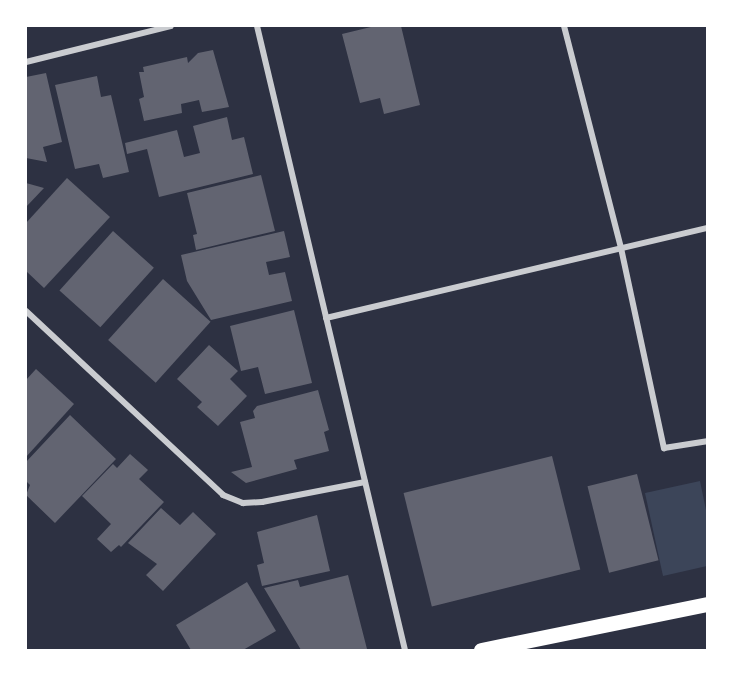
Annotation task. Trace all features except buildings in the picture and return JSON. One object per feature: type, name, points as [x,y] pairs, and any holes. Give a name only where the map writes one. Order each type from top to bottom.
[{"type":"main road","points":[[481,651],[708,604]]},
{"type":"street","points":[[26,62],[171,26]]},
{"type":"street","points":[[257,26],[405,651]]},
{"type":"street","points":[[564,26],[621,248],[664,448],[708,441]]},
{"type":"street","points":[[326,318],[708,228]]},
{"type":"street","points":[[26,311],[223,495],[243,503],[262,502],[365,482]]},
{"type":"shaded area","points":[[700,481],[707,515],[707,566],[663,576],[645,493]]}]
